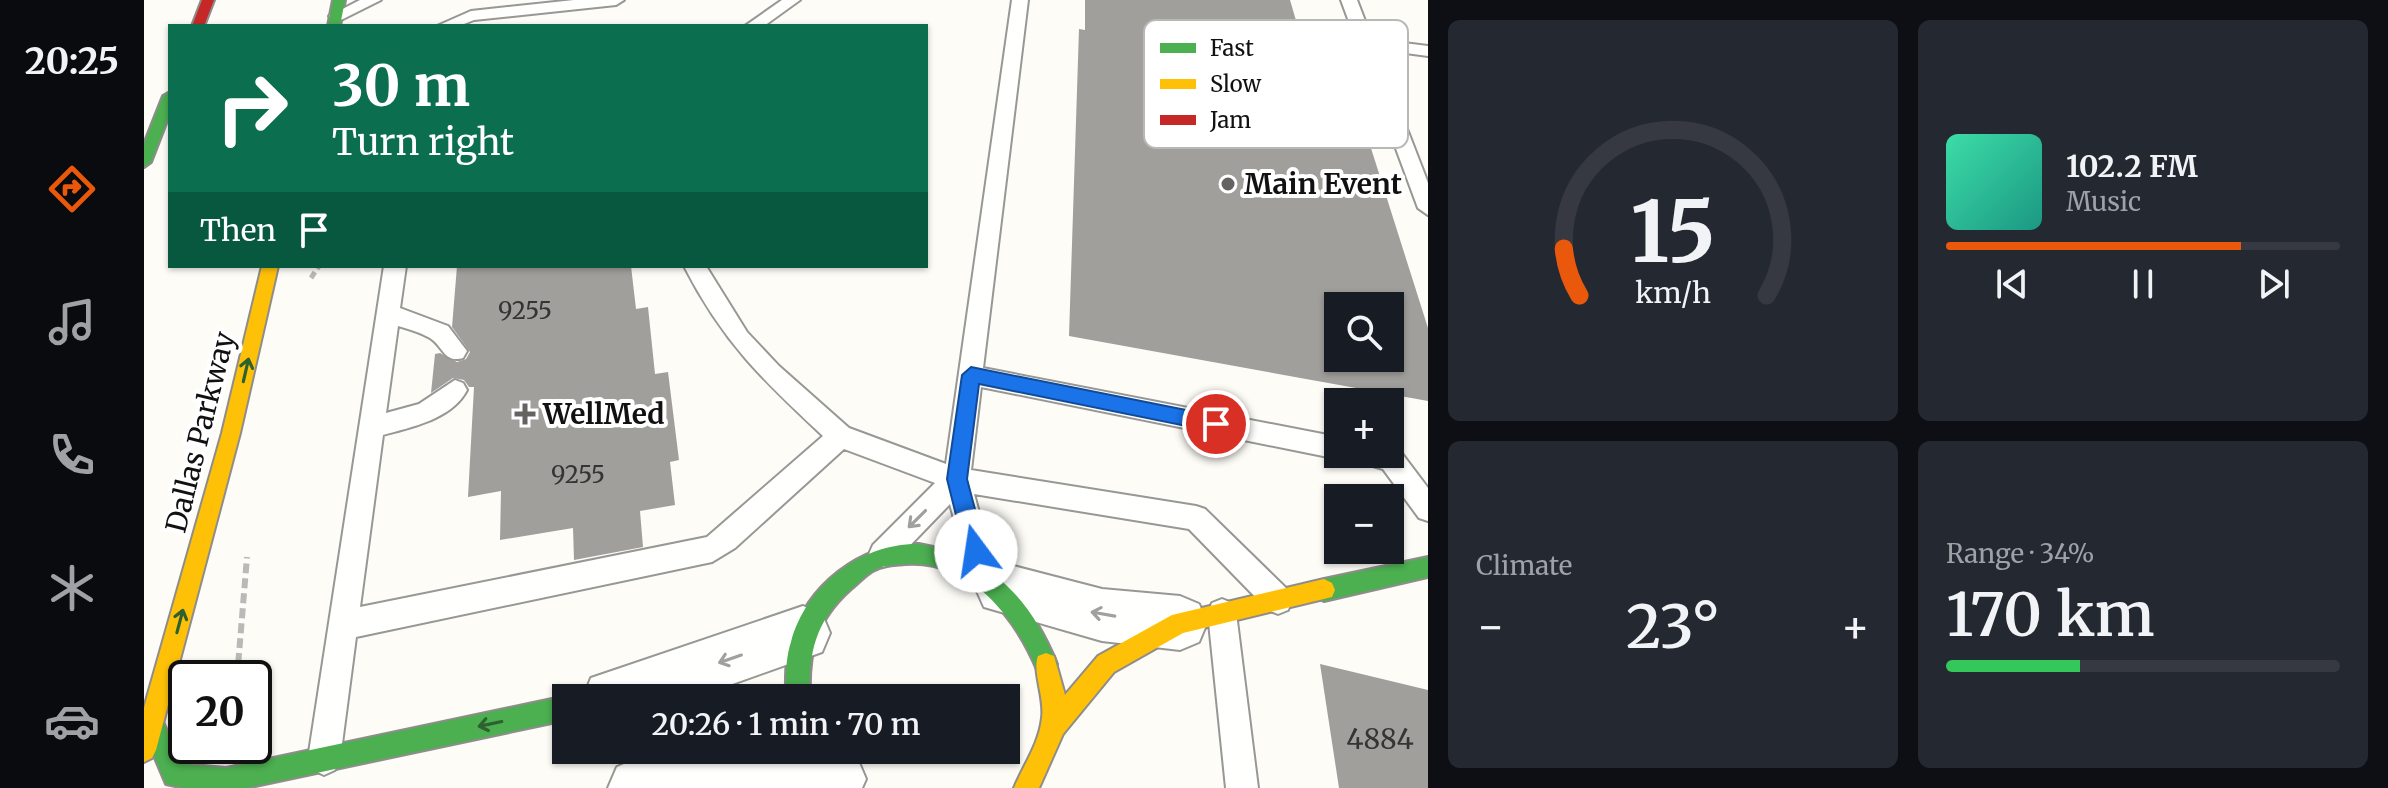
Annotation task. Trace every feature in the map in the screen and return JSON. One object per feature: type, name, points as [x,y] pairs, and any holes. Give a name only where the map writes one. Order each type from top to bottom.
[{"type":"main road","points":[[199,24],[208,0]]},
{"type":"main road","points":[[144,162],[168,101]]},
{"type":"main road","name":"Dallas Parkway","points":[[144,750],[231,433],[270,268]]},
{"type":"main road","points":[[798,684],[803,633],[832,587],[860,567],[877,560],[906,555],[937,557],[992,582],[1034,629],[1045,653],[1055,689],[1053,727],[1043,762],[1026,788]]},
{"type":"main road","points":[[1053,727],[1106,664],[1201,618],[1428,567]]},
{"type":"main road","points":[[152,723],[175,775],[226,780],[552,711]]},
{"type":"street","points":[[992,582],[1102,615],[1201,618]]},
{"type":"street","points":[[652,684],[803,633]]},
{"type":"street","points":[[638,788],[833,772]]},
{"type":"lane","points":[[336,14],[373,0]]},
{"type":"lane","points":[[450,24],[471,16],[616,0]]},
{"type":"lane","points":[[756,24],[792,0]]},
{"type":"lane","points":[[992,582],[957,479],[1020,0]]},
{"type":"lane","points":[[1349,0],[1356,20]]},
{"type":"lane","points":[[1408,48],[1428,51]]},
{"type":"lane","points":[[1405,148],[1428,208]]},
{"type":"lane","points":[[324,759],[395,268]]},
{"type":"lane","points":[[696,268],[739,338],[771,373],[840,436],[889,457],[957,479],[1196,518],[1278,600]]},
{"type":"lane","points":[[388,313],[440,332],[455,351]]},
{"type":"lane","points":[[971,375],[1324,445]]},
{"type":"lane","points":[[371,428],[426,412],[455,390]]},
{"type":"lane","points":[[342,625],[712,549],[809,468],[840,436]]},
{"type":"lane","points":[[1398,468],[1428,509]]},
{"type":"lane","points":[[877,560],[957,479]]},
{"type":"lane","points":[[1201,618],[1242,788]]},
{"type":"building","name":"Main Event","points":[[1085,0],[1290,0],[1296,20],[1144,20],[1144,148],[1371,148],[1428,328],[1428,401],[1404,397],[1404,388],[1356,388],[1069,336],[1079,29],[1085,30]]},
{"type":"building","points":[[457,268],[631,268],[636,309],[648,307],[655,374],[668,372],[679,460],[670,462],[675,505],[640,511],[643,547],[574,560],[573,528],[500,540],[501,491],[468,497],[474,387],[469,387],[464,380],[453,378],[431,393],[435,354],[440,353],[457,362],[466,359],[470,352],[452,327]]},
{"type":"building","points":[[1320,664],[1428,690],[1428,788],[1339,788]]},
{"type":"traffic: fast","points":[[334,24],[339,0]]},
{"type":"traffic: fast","points":[[144,162],[168,101]]},
{"type":"traffic: fast","points":[[797,684],[801,644],[813,615],[836,589],[865,564],[894,555],[919,554],[941,558],[980,577],[998,591],[1027,625],[1046,664]]},
{"type":"traffic: fast","points":[[1324,590],[1428,567]]},
{"type":"traffic: fast","points":[[152,723],[175,775],[226,780],[552,711]]},
{"type":"traffic: slow","points":[[144,750],[231,433],[270,268]]},
{"type":"traffic: slow","points":[[1053,727],[1106,664],[1180,623],[1324,590]]},
{"type":"traffic: slow","points":[[1026,788],[1048,742],[1055,714],[1052,683],[1046,664]]},
{"type":"traffic: jam","points":[[199,24],[208,0]]},
{"type":"place","name":"Main Event","points":[[1228,184]]},
{"type":"place","name":"WellMed","points":[[525,414]]},
{"type":"route","points":[[976,551],[957,479],[971,375],[1216,424]]}]
